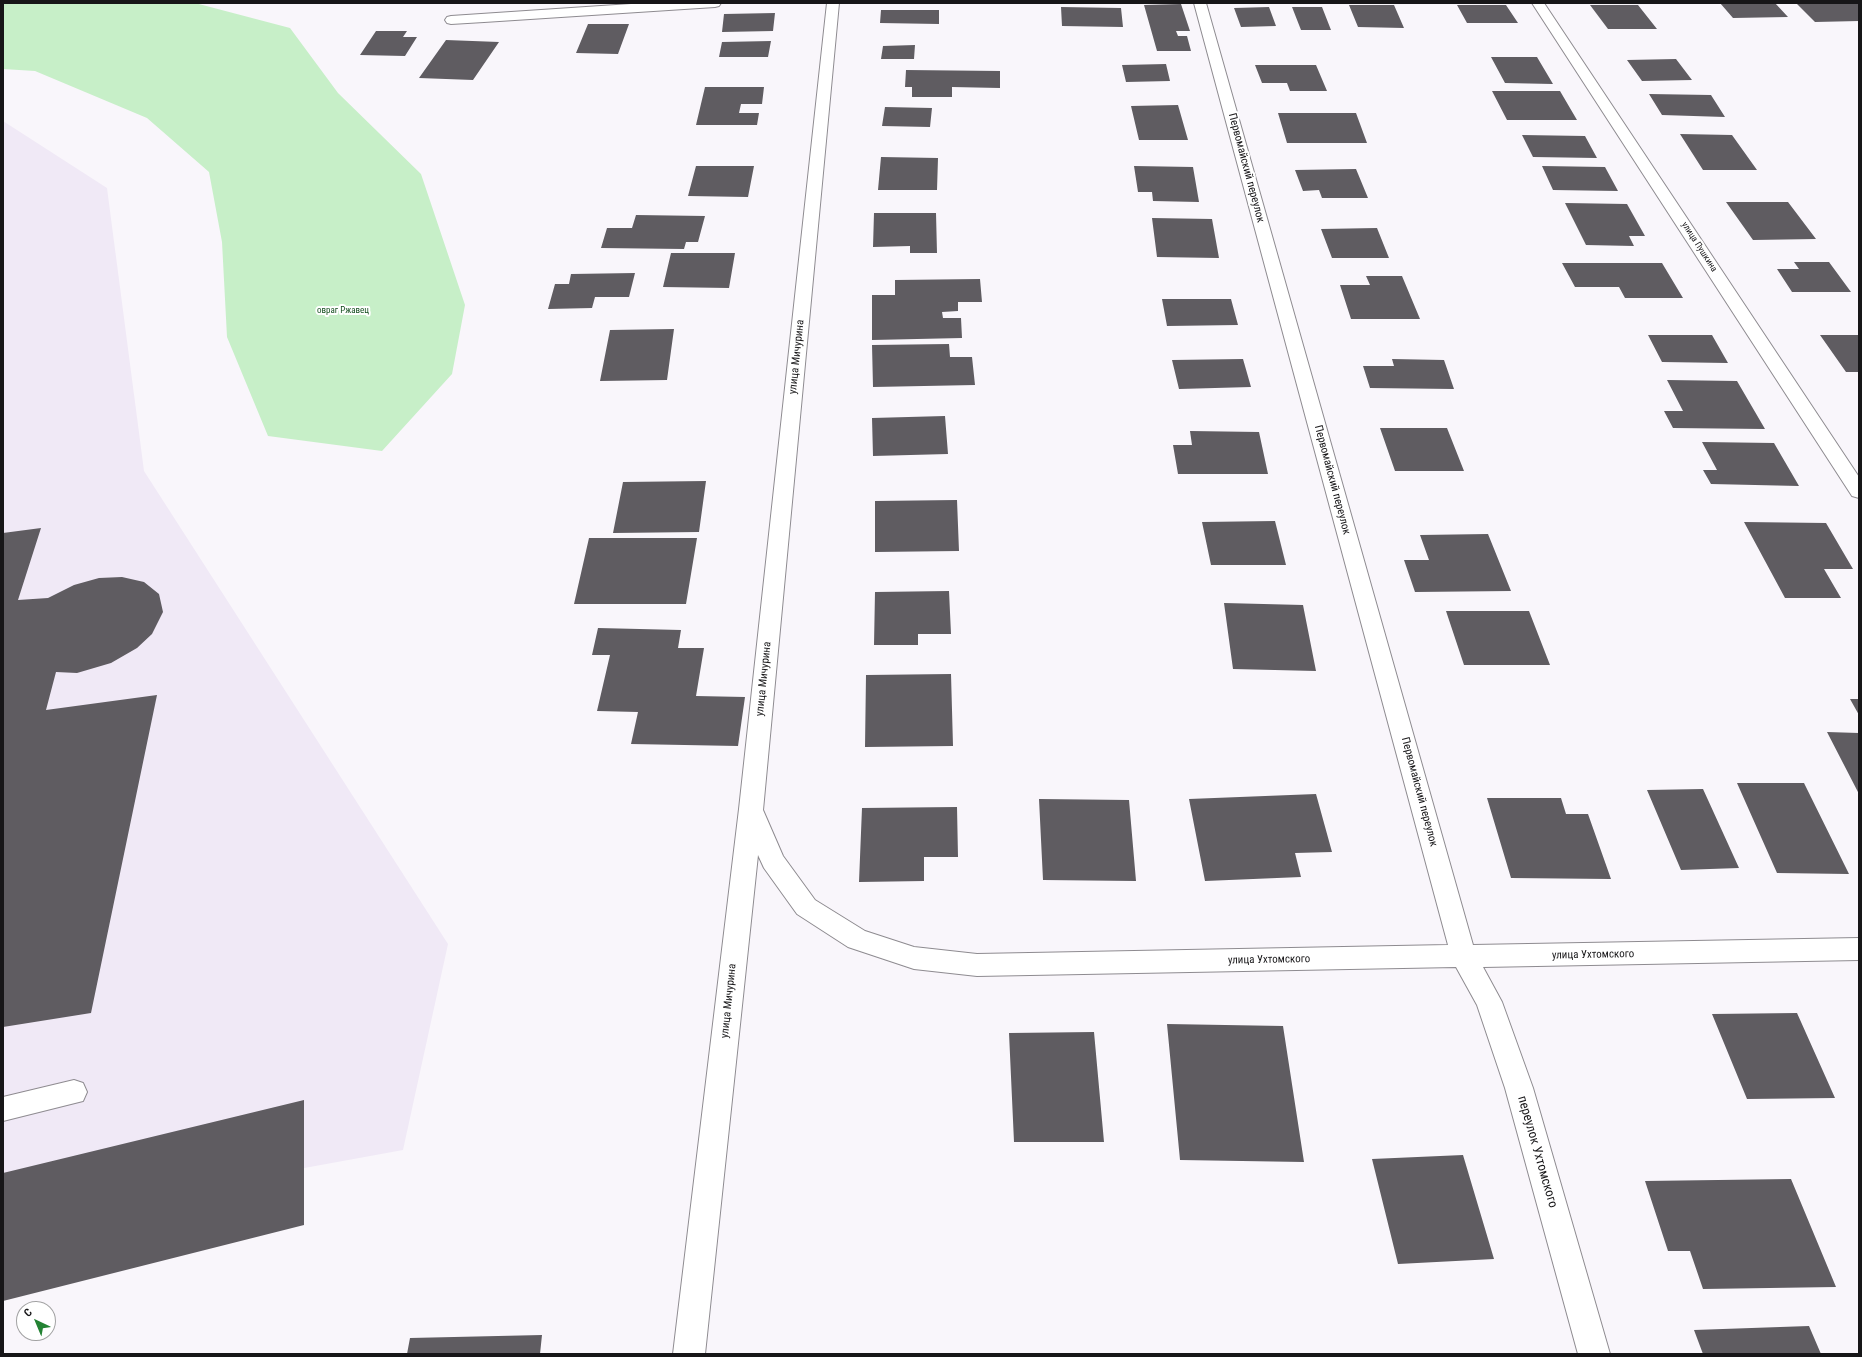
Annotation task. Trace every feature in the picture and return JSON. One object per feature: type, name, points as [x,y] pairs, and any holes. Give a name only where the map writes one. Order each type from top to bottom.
[{"type":"street","name":"улица Мичурина","points":[[689,1354],[751,809],[833,3]]},
{"type":"street","name":"Первомайский переулок","points":[[1200,3],[1464,957]]},
{"type":"street","name":"улица Пушкина","points":[[1538,3],[1859,492]]},
{"type":"street","name":"улица Ухтомского","points":[[751,809],[773,862],[806,908],[857,939],[914,958],[977,965],[1859,949]]},
{"type":"street","name":"переулок Ухтомского","points":[[1464,957],[1489,1002],[1519,1088],[1594,1354]]},
{"type":"lane","points":[[451,20],[514,18],[681,4],[715,3]]},
{"type":"lane","points":[[3,1109],[74,1092]]},
{"type":"shaded area","points":[[3,121],[107,188],[144,471],[448,944],[403,1150],[3,1223]]},
{"type":"green space","name":"овраг Ржавец","points":[[3,3],[195,3],[290,28],[338,93],[421,174],[465,305],[452,374],[382,451],[268,436],[227,337],[222,242],[209,172],[147,118],[35,71],[3,69]]},
{"type":"building","points":[[1720,3],[1775,3],[1788,17],[1733,18]]},
{"type":"building","points":[[1857,3],[1859,5],[1859,21],[1815,22],[1797,4]]},
{"type":"building","points":[[1181,4],[1190,31],[1176,31],[1178,36],[1187,36],[1191,51],[1157,51],[1144,5]]},
{"type":"building","points":[[1349,5],[1394,5],[1404,28],[1358,27]]},
{"type":"building","points":[[1457,5],[1506,5],[1518,23],[1467,23]]},
{"type":"building","points":[[1590,5],[1638,5],[1657,29],[1608,29]]},
{"type":"building","points":[[1061,7],[1121,8],[1123,27],[1062,26]]},
{"type":"building","points":[[1269,7],[1276,26],[1241,27],[1234,8]]},
{"type":"building","points":[[1292,7],[1322,7],[1331,30],[1301,30]]},
{"type":"building","points":[[881,10],[939,10],[939,24],[880,23]]},
{"type":"building","points":[[775,13],[773,31],[722,32],[724,14]]},
{"type":"building","points":[[588,24],[629,24],[618,54],[576,53]]},
{"type":"building","points":[[376,31],[407,31],[403,37],[417,37],[405,56],[360,55]]},
{"type":"building","points":[[446,40],[499,42],[473,80],[419,78]]},
{"type":"building","points":[[771,41],[768,57],[719,57],[722,42]]},
{"type":"building","points":[[915,45],[914,59],[881,59],[883,46]]},
{"type":"building","points":[[1491,57],[1537,57],[1553,84],[1505,83]]},
{"type":"building","points":[[1676,59],[1692,80],[1642,81],[1627,60]]},
{"type":"building","points":[[1166,64],[1170,81],[1126,82],[1122,65]]},
{"type":"building","points":[[1255,65],[1316,65],[1327,91],[1290,91],[1287,83],[1262,83]]},
{"type":"building","points":[[906,70],[1000,71],[1000,88],[952,87],[952,97],[912,97],[912,87],[905,87]]},
{"type":"building","points":[[705,87],[764,87],[762,104],[741,104],[739,113],[759,113],[757,125],[696,125]]},
{"type":"building","points":[[1492,91],[1560,91],[1577,120],[1507,120]]},
{"type":"building","points":[[1649,94],[1711,95],[1725,117],[1662,115]]},
{"type":"building","points":[[1178,105],[1188,140],[1139,140],[1131,106]]},
{"type":"building","points":[[885,107],[932,108],[930,127],[882,126]]},
{"type":"building","points":[[1278,113],[1356,113],[1367,143],[1287,143]]},
{"type":"building","points":[[1680,134],[1732,135],[1757,170],[1703,170]]},
{"type":"building","points":[[1522,135],[1585,136],[1597,158],[1533,157]]},
{"type":"building","points":[[881,157],[938,158],[937,190],[878,190]]},
{"type":"building","points":[[696,166],[754,166],[748,197],[688,196]]},
{"type":"building","points":[[1134,166],[1193,167],[1199,202],[1153,201],[1152,192],[1138,192]]},
{"type":"building","points":[[1542,166],[1605,167],[1618,191],[1553,190]]},
{"type":"building","points":[[1356,169],[1368,198],[1322,198],[1319,190],[1303,191],[1295,170]]},
{"type":"building","points":[[1726,202],[1788,202],[1816,239],[1753,240]]},
{"type":"building","points":[[1565,203],[1627,204],[1645,236],[1629,236],[1634,246],[1586,245]]},
{"type":"building","points":[[874,213],[936,213],[937,253],[910,253],[910,246],[873,247]]},
{"type":"building","points":[[636,215],[705,216],[698,242],[686,242],[684,249],[601,248],[607,228],[632,228]]},
{"type":"building","points":[[1152,218],[1212,219],[1219,258],[1157,257]]},
{"type":"building","points":[[1377,228],[1389,258],[1332,258],[1321,229]]},
{"type":"building","points":[[671,253],[735,253],[729,288],[663,287]]},
{"type":"building","points":[[1794,262],[1829,262],[1851,292],[1792,292],[1777,269],[1799,269]]},
{"type":"building","points":[[1562,263],[1662,263],[1683,298],[1625,298],[1619,287],[1575,287]]},
{"type":"building","points":[[635,273],[629,297],[595,297],[592,308],[548,309],[555,284],[569,284],[571,274]]},
{"type":"building","points":[[1366,276],[1402,276],[1420,319],[1351,319],[1340,285],[1370,285]]},
{"type":"building","points":[[980,279],[982,302],[958,302],[958,311],[942,312],[943,318],[961,318],[962,338],[872,340],[872,295],[895,295],[895,280]]},
{"type":"building","points":[[1162,299],[1231,299],[1238,325],[1167,326]]},
{"type":"building","points":[[674,329],[667,380],[600,381],[610,330]]},
{"type":"building","points":[[1648,335],[1712,335],[1728,363],[1662,362]]},
{"type":"building","points":[[1820,335],[1859,335],[1859,372],[1846,372]]},
{"type":"building","points":[[949,344],[950,357],[972,357],[975,385],[873,387],[872,345]]},
{"type":"building","points":[[1243,359],[1251,387],[1179,389],[1172,360]]},
{"type":"building","points":[[1392,359],[1444,360],[1454,389],[1370,388],[1363,366],[1394,366]]},
{"type":"building","points":[[1667,380],[1737,381],[1765,429],[1673,428],[1664,411],[1683,411]]},
{"type":"building","points":[[945,416],[948,454],[873,456],[872,418]]},
{"type":"building","points":[[1380,428],[1447,428],[1464,471],[1395,471]]},
{"type":"building","points":[[1190,431],[1259,432],[1268,474],[1178,474],[1173,445],[1192,445]]},
{"type":"building","points":[[1702,442],[1774,443],[1799,486],[1711,484],[1703,470],[1717,470]]},
{"type":"building","points":[[706,481],[699,532],[613,533],[623,482]]},
{"type":"building","points":[[957,500],[959,551],[875,552],[875,501]]},
{"type":"building","points":[[1275,521],[1286,565],[1211,565],[1202,522]]},
{"type":"building","points":[[1744,522],[1826,523],[1853,569],[1824,569],[1841,598],[1785,598]]},
{"type":"building","points":[[41,528],[18,600],[48,598],[74,585],[99,578],[122,577],[144,582],[159,594],[163,612],[152,634],[137,648],[111,663],[77,673],[56,672],[46,710],[157,695],[91,1013],[3,1027],[3,533]]},
{"type":"building","points":[[1488,534],[1511,591],[1415,592],[1404,560],[1429,560],[1420,535]]},
{"type":"building","points":[[589,538],[697,538],[686,604],[574,604]]},
{"type":"building","points":[[949,591],[951,634],[918,634],[918,645],[874,645],[875,592]]},
{"type":"building","points":[[1224,603],[1303,605],[1316,671],[1233,669]]},
{"type":"building","points":[[1446,611],[1529,611],[1550,665],[1464,665]]},
{"type":"building","points":[[598,628],[681,630],[678,648],[704,648],[696,696],[745,697],[738,746],[631,744],[638,712],[597,711],[610,655],[592,655]]},
{"type":"building","points":[[951,674],[953,746],[865,747],[866,675]]},
{"type":"building","points":[[1850,699],[1859,699],[1859,715]]},
{"type":"building","points":[[1827,732],[1859,733],[1859,794]]},
{"type":"building","points":[[1737,783],[1804,783],[1849,874],[1777,873]]},
{"type":"building","points":[[1703,789],[1739,868],[1681,870],[1647,790]]},
{"type":"building","points":[[1316,794],[1332,852],[1295,853],[1301,877],[1205,881],[1189,799]]},
{"type":"building","points":[[1487,798],[1561,798],[1566,814],[1588,814],[1611,879],[1511,878]]},
{"type":"building","points":[[1039,799],[1129,800],[1136,881],[1043,880]]},
{"type":"building","points":[[957,807],[958,857],[924,857],[924,881],[859,882],[862,808]]},
{"type":"building","points":[[1797,1013],[1835,1098],[1747,1099],[1712,1014]]},
{"type":"building","points":[[1167,1024],[1283,1026],[1304,1162],[1180,1160]]},
{"type":"building","points":[[1094,1032],[1104,1142],[1014,1142],[1009,1033]]},
{"type":"building","points":[[304,1100],[304,1225],[3,1301],[3,1173]]},
{"type":"building","points":[[1463,1155],[1494,1259],[1398,1264],[1372,1159]]},
{"type":"building","points":[[1791,1179],[1836,1287],[1703,1289],[1690,1251],[1668,1251],[1645,1181]]},
{"type":"building","points":[[1809,1326],[1821,1354],[1703,1354],[1694,1330]]},
{"type":"building","points":[[542,1335],[540,1354],[407,1354],[410,1338]]}]
